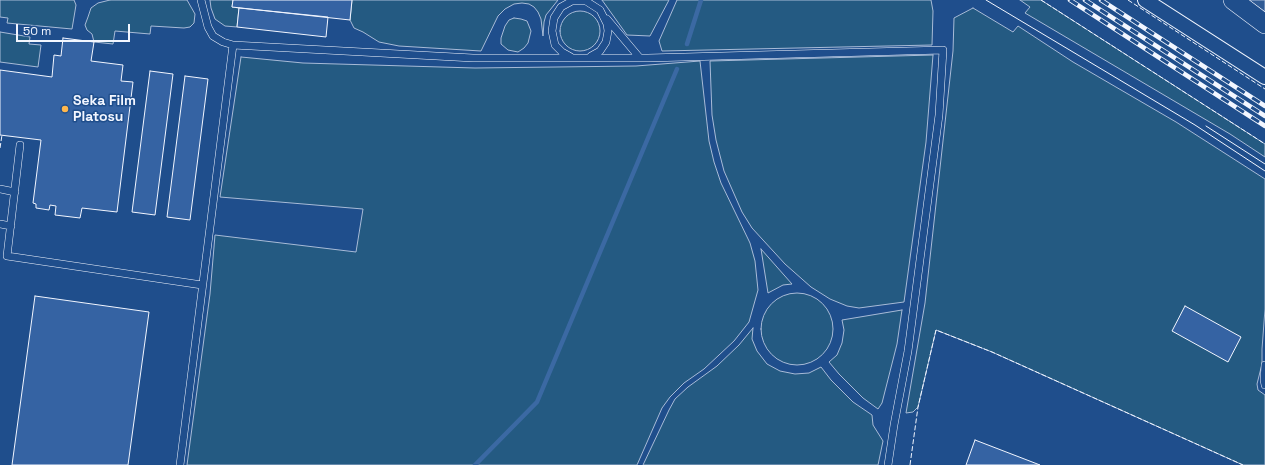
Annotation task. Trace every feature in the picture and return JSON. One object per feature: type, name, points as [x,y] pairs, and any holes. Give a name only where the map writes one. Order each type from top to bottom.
[{"type":"main road","points":[[1233,0],[1265,24]]},
{"type":"street","points":[[1145,0],[1265,76]]},
{"type":"lane","points":[[201,0],[208,27],[214,36],[223,42],[233,45],[473,58],[639,57],[943,50],[939,116],[908,351],[888,465]]},
{"type":"lane","points":[[564,0],[561,8],[554,18],[552,31],[555,45],[562,52],[571,57]]},
{"type":"lane","points":[[592,0],[639,57]]},
{"type":"lane","points":[[561,8],[572,1],[586,2],[600,10],[608,24],[606,42],[600,51],[590,57]]},
{"type":"lane","points":[[180,465],[233,45]]},
{"type":"lane","points":[[20,145],[12,226],[7,256],[202,285]]},
{"type":"lane","points":[[0,189],[15,192]]},
{"type":"lane","points":[[0,224],[12,226]]},
{"type":"lane","points":[[1265,365],[1265,385]]},
{"type":"shaded area","points":[[0,0],[74,0],[76,5],[72,29],[7,23],[8,18],[0,17]]},
{"type":"shaded area","points":[[110,0],[187,0],[195,14],[194,23],[190,27],[184,28],[151,26],[150,34],[115,31],[113,44],[94,42],[92,34],[87,30],[85,25],[91,8],[98,3]]},
{"type":"shaded area","points":[[210,0],[233,0],[232,7],[239,8],[237,27],[225,26],[215,19]]},
{"type":"shaded area","points":[[352,0],[558,0],[546,15],[543,36],[541,19],[534,7],[529,4],[522,3],[514,4],[505,9],[498,16],[481,51],[399,46],[379,42],[354,28],[350,20]]},
{"type":"shaded area","points":[[602,0],[669,0],[650,36],[627,35]]},
{"type":"shaded area","points":[[677,0],[931,0],[933,11],[932,45],[662,51],[659,41]]},
{"type":"shaded area","points":[[1020,0],[1041,0],[1265,144],[1265,157],[1230,134],[1025,13],[1030,7]]},
{"type":"shaded area","points":[[1249,0],[1265,0],[1265,12]]},
{"type":"shaded area","points":[[973,8],[1013,32],[1018,26],[1073,62],[1176,122],[1265,179],[1265,309],[1262,364],[1257,384],[1258,390],[1265,395],[1265,465],[1243,465],[992,352],[936,330],[918,407],[913,412],[906,413],[925,303],[953,51],[954,18]]},
{"type":"shaded area","points":[[584,11],[591,14],[597,20],[600,31],[599,39],[591,48],[584,51],[576,51],[569,48],[561,39],[560,27],[563,20],[572,12]]},
{"type":"shaded area","points":[[514,18],[527,21],[531,31],[528,43],[518,52],[508,50],[501,44],[501,38],[505,26],[509,20]]},
{"type":"shaded area","points":[[0,32],[30,37],[29,44],[41,45],[38,67],[0,62]]},
{"type":"shaded area","points":[[933,55],[926,142],[904,302],[859,308],[847,306],[830,299],[811,287],[785,264],[752,228],[742,212],[724,171],[716,140],[712,115],[710,61]]},
{"type":"shaded area","points":[[241,57],[303,63],[475,68],[636,66],[700,61],[709,141],[714,162],[721,183],[750,243],[755,261],[758,290],[749,322],[734,341],[704,369],[684,383],[670,397],[662,408],[637,465],[187,465],[210,294],[215,235],[356,252],[363,209],[220,197]]},
{"type":"shaded area","points":[[761,249],[792,284],[783,285],[768,293]]},
{"type":"shaded area","points":[[790,293],[804,293],[811,295],[823,303],[831,315],[833,329],[831,343],[823,355],[811,363],[804,365],[790,365],[783,363],[771,355],[763,343],[761,336],[761,322],[763,315],[771,303],[783,295]]},
{"type":"shaded area","points":[[902,310],[897,344],[882,403],[878,409],[863,398],[829,362],[837,355],[842,343],[844,330],[842,320]]},
{"type":"shaded area","points":[[753,328],[752,339],[757,351],[767,364],[780,371],[795,374],[809,373],[821,367],[831,380],[853,402],[872,415],[873,425],[883,441],[878,465],[643,465],[675,399],[688,387],[717,366],[739,345]]},
{"type":"building","points":[[233,0],[352,0],[350,20],[232,7]]},
{"type":"building","points":[[239,8],[328,17],[326,37],[237,27]]},
{"type":"building","name":"Seka Film Platosu","points":[[63,38],[94,42],[91,61],[123,65],[121,81],[133,82],[117,212],[82,208],[80,218],[55,215],[56,206],[50,205],[49,210],[36,208],[36,204],[33,203],[41,140],[0,135],[0,70],[52,77],[54,55],[61,56]]},
{"type":"building","points":[[150,71],[173,74],[155,215],[132,212]]},
{"type":"building","points":[[185,76],[208,79],[190,220],[167,217]]},
{"type":"building","points":[[35,296],[149,312],[128,465],[12,465]]},
{"type":"building","points":[[1185,306],[1241,337],[1228,362],[1172,331]]},
{"type":"building","points":[[975,440],[1040,465],[966,465]]},
{"type":"waterway","points":[[687,44],[701,0]]},
{"type":"waterway","points":[[475,465],[537,402],[677,69]]},
{"type":"tram line","points":[[986,0],[1195,125],[1265,171]]},
{"type":"tram line","points":[[1206,126],[1265,164]]},
{"type":"railway","points":[[1070,0],[1265,126]]},
{"type":"railway","points":[[1085,0],[1265,116]]},
{"type":"railway","points":[[1101,0],[1265,106]]},
{"type":"fence","points":[[1041,0],[1265,144]]},
{"type":"fence","points":[[1128,0],[1265,89]]},
{"type":"fence","points":[[0,148],[2,135]]},
{"type":"fence","points":[[910,465],[918,407],[936,330],[992,352],[1243,465]]},
{"type":"place","name":"Seka Film Platosu","points":[[65,109]]}]
